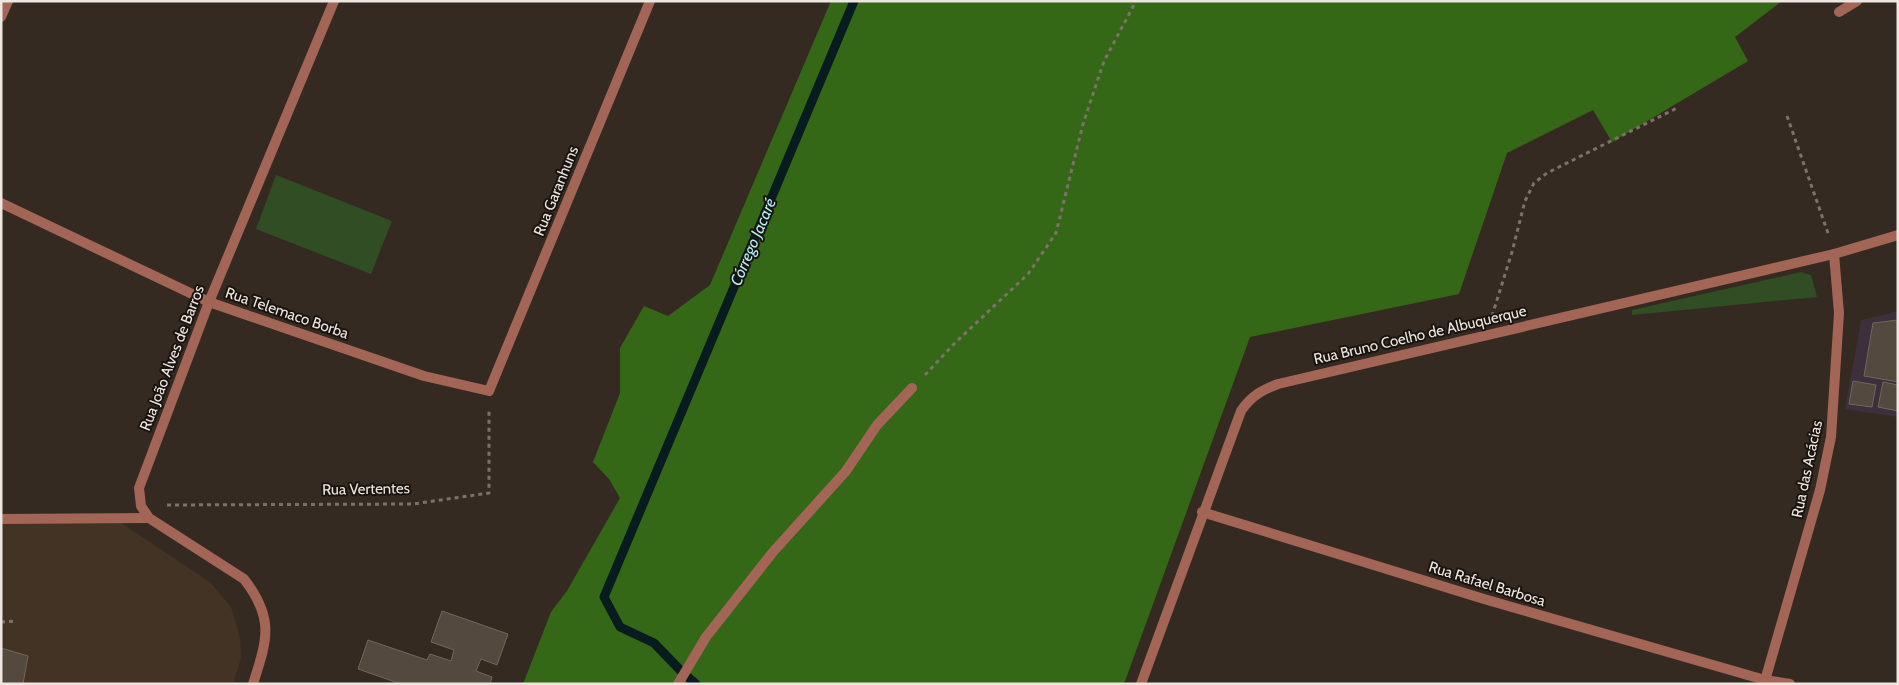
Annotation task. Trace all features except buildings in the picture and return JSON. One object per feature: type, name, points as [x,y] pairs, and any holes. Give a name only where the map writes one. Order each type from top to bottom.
[{"type":"street","points":[[1,17],[8,1]]},
{"type":"street","name":"Rua João Alves de Barros","points":[[253,684],[265,647],[266,629],[262,611],[255,594],[244,580],[148,518],[141,506],[138,488],[209,302],[334,1]]},
{"type":"street","name":"Rua Garanhuns","points":[[489,391],[650,1]]},
{"type":"street","points":[[1839,12],[1857,1]]},
{"type":"street","name":"Rua Telemaco Borba","points":[[1,204],[209,302],[424,376],[489,391]]},
{"type":"street","name":"Rua Bruno Coelho de Albuquerque","points":[[1141,684],[1240,411],[1249,399],[1263,390],[1278,384],[1834,254],[1898,235]]},
{"type":"street","name":"Rua das Acácias","points":[[1764,682],[1820,490],[1832,437],[1839,313],[1834,254]]},
{"type":"street","points":[[678,682],[706,638],[773,552],[846,471],[877,425],[912,388]]},
{"type":"street","name":"Rua Rafael Barbosa","points":[[1202,512],[1484,599],[1764,682],[1790,684]]},
{"type":"street","points":[[1,519],[148,518]]},
{"type":"path","points":[[912,388],[953,345],[1028,274],[1056,233],[1083,124],[1104,61],[1136,1]]},
{"type":"path","points":[[1486,335],[1512,252],[1525,202],[1534,183],[1569,162],[1678,107]]},
{"type":"path","points":[[1787,116],[1828,234]]},
{"type":"path","name":"Rua Vertentes","points":[[141,506],[413,504],[488,493],[489,391]]},
{"type":"path","points":[[1,622],[16,621]]},
{"type":"shaded area","points":[[1898,311],[1898,417],[1845,409],[1861,320]]},
{"type":"shaded area","points":[[1,519],[115,519],[211,583],[231,607],[240,637],[241,658],[233,684],[1,684]]},
{"type":"green space","points":[[831,1],[1782,1],[1735,37],[1748,61],[1612,142],[1593,110],[1507,153],[1459,294],[1250,337],[1124,684],[523,684],[551,612],[567,591],[620,498],[609,479],[593,462],[620,393],[620,348],[644,306],[668,316],[710,285]]},
{"type":"green space","points":[[276,175],[392,221],[371,274],[256,229]]},
{"type":"green space","points":[[1801,272],[1811,275],[1817,297],[1632,315],[1632,310]]},
{"type":"waterway","name":"Córrego Jacaré","points":[[696,684],[654,643],[620,627],[604,597],[854,1]]}]
